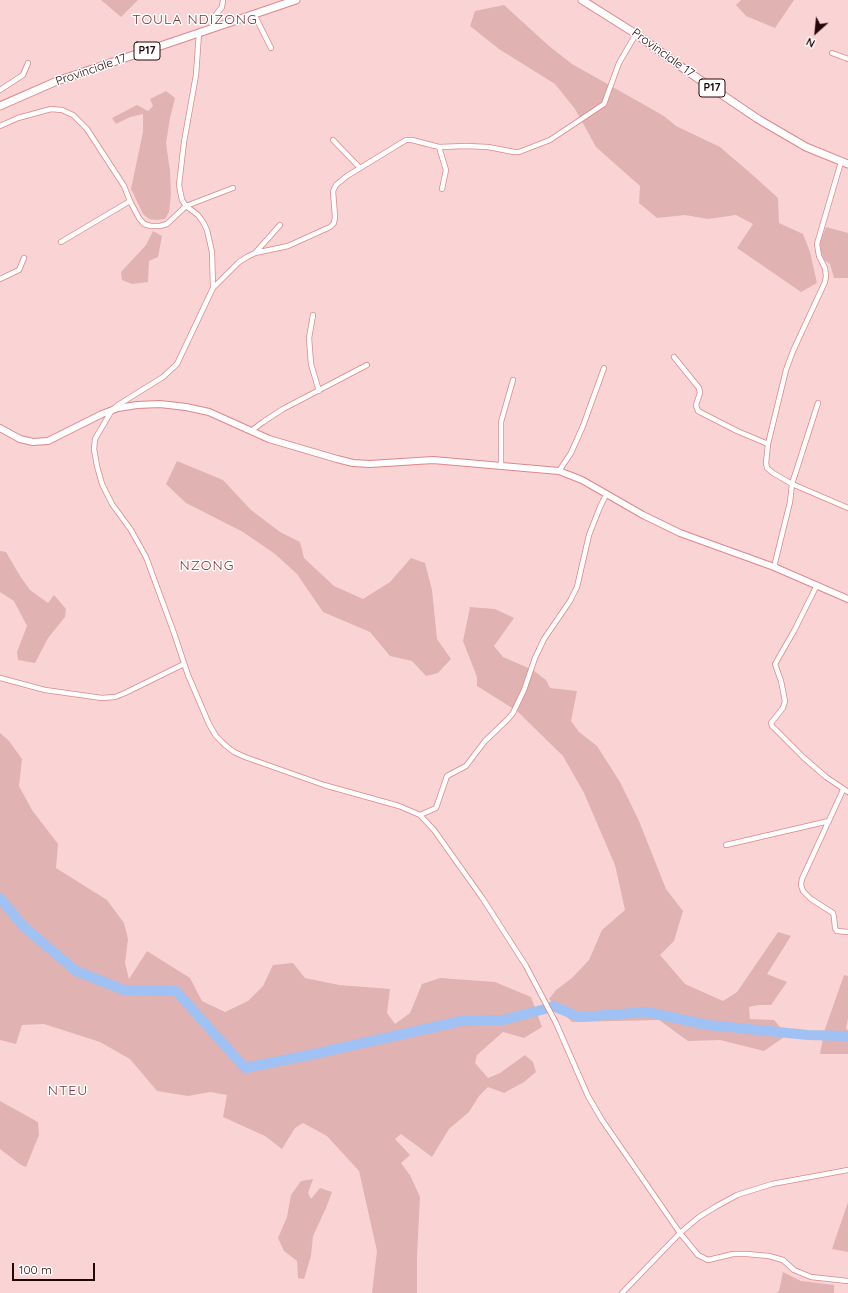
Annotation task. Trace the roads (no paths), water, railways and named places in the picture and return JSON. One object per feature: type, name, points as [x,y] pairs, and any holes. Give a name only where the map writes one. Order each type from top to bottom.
[{"type":"main road","name":"Provinciale 17","points":[[1,103],[57,81],[296,0]]},
{"type":"main road","name":"Provinciale 17","points":[[582,0],[636,34],[687,71],[758,119],[806,147],[844,163]]},
{"type":"street","points":[[216,27],[214,17],[222,7],[223,0]]},
{"type":"street","points":[[254,14],[271,48]]},
{"type":"street","points":[[199,33],[196,75],[182,153],[179,185],[182,200],[186,206],[198,215],[208,230],[212,252],[213,288]]},
{"type":"street","points":[[0,428],[20,439],[33,442],[48,441],[112,410],[163,377],[177,364],[213,288],[239,262],[255,253],[288,246],[330,228],[334,223],[335,217],[333,191],[336,185],[360,168],[406,140],[412,140],[439,147],[488,147],[514,152],[526,150],[550,140],[604,104],[619,63],[636,34]]},
{"type":"street","points":[[832,53],[848,59]]},
{"type":"street","points":[[0,90],[22,75],[28,64]]},
{"type":"street","points":[[0,126],[18,118],[51,109],[62,110],[73,115],[81,122],[93,138],[124,186],[130,201],[144,224],[160,226],[167,224],[186,206],[233,188]]},
{"type":"street","points":[[333,140],[360,168]]},
{"type":"street","points":[[439,147],[446,170],[442,189]]},
{"type":"street","points":[[844,163],[817,244],[817,250],[825,268],[826,276],[793,351],[785,376],[768,444],[766,463],[768,468],[774,473],[792,484],[848,508]]},
{"type":"street","points":[[61,242],[130,201]]},
{"type":"street","points":[[255,253],[280,225]]},
{"type":"street","points":[[0,279],[19,270],[24,258]]},
{"type":"street","points":[[313,315],[310,338],[311,364],[319,391]]},
{"type":"street","points":[[674,357],[699,388],[700,393],[696,405],[698,411],[737,431],[768,444]]},
{"type":"street","points":[[251,431],[283,409],[367,365]]},
{"type":"street","points":[[559,471],[571,453],[583,426],[604,368]]},
{"type":"street","points":[[501,466],[501,422],[513,380]]},
{"type":"street","points":[[774,567],[790,502],[792,484],[818,403]]},
{"type":"street","points":[[848,599],[774,567],[680,533],[606,495],[582,480],[559,471],[433,460],[370,464],[354,463],[281,443],[209,412],[186,406],[160,404],[137,405],[112,410],[95,439],[94,449],[102,484],[112,504],[134,535],[146,557],[184,664],[209,724],[216,736],[234,752],[290,774],[399,806],[420,815],[434,830],[483,899],[522,960],[550,1011],[588,1096],[602,1120],[695,1253],[702,1259],[713,1260],[733,1254],[769,1256],[783,1260],[794,1270],[810,1277],[848,1281]]},
{"type":"street","points":[[420,815],[436,808],[447,776],[450,773],[460,770],[466,766],[485,741],[513,713],[524,690],[544,639],[570,601],[577,587],[589,535],[606,495]]},
{"type":"street","points":[[817,585],[794,631],[774,664],[781,681],[785,701],[782,708],[771,723],[772,726],[802,757],[846,791],[829,821],[802,879],[801,886],[803,891],[810,899],[833,913],[836,930],[848,932]]},
{"type":"street","points":[[0,678],[45,690],[102,698],[114,697],[125,693],[184,664]]},
{"type":"street","points":[[726,845],[829,821]]},
{"type":"street","points":[[622,1293],[680,1233],[705,1213],[737,1195],[772,1184],[848,1170]]},
{"type":"waterway","points":[[0,898],[23,926],[76,971],[124,990],[176,991],[245,1068],[461,1021],[503,1020],[545,1009]]},
{"type":"waterway","points":[[553,1006],[579,1017],[647,1012],[708,1025],[808,1035],[848,1036]]},
{"type":"district","name":"TOULA NDIZONG","points":[[195,20]]},
{"type":"district","name":"NZONG","points":[[207,566]]},
{"type":"district","name":"NTEU","points":[[68,1091]]}]
